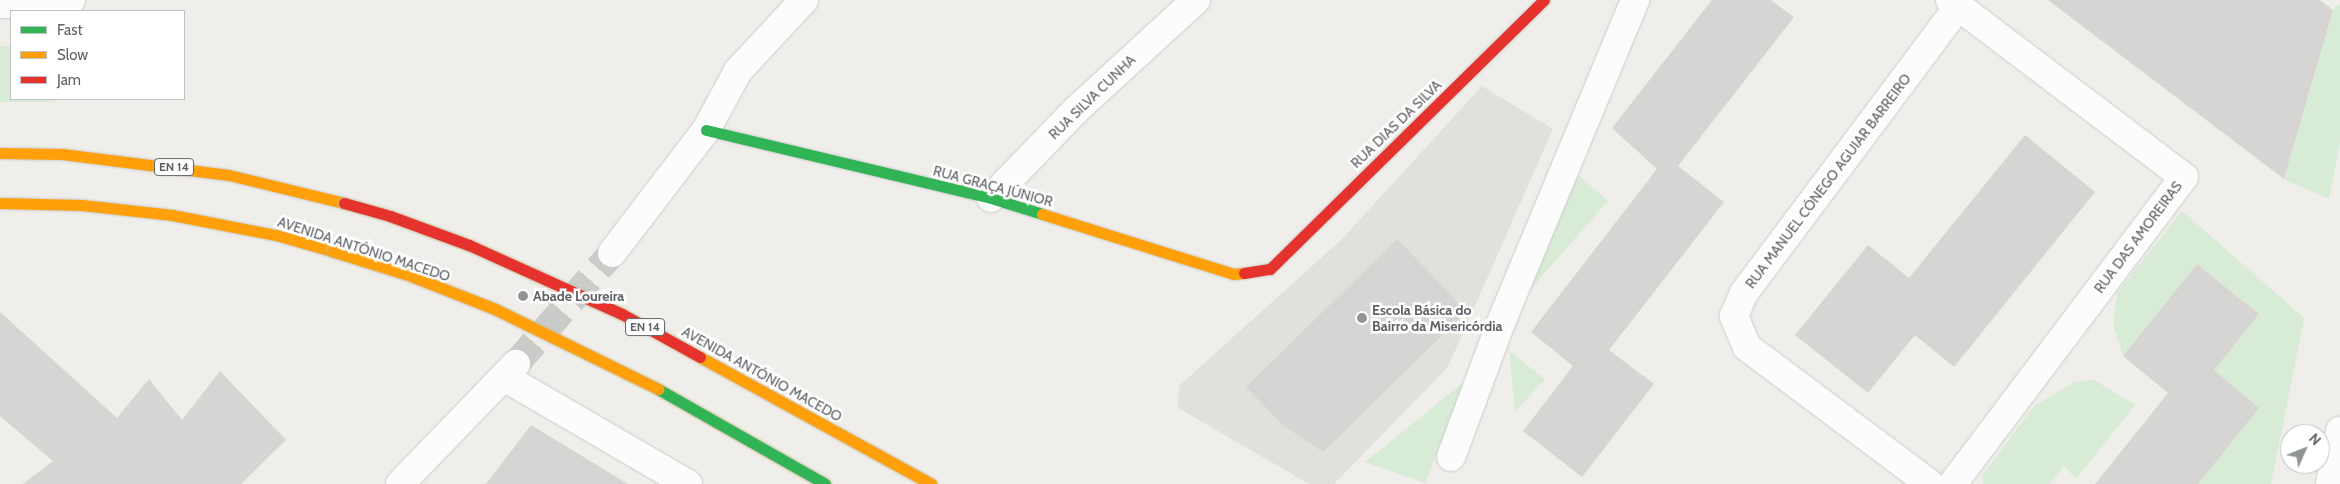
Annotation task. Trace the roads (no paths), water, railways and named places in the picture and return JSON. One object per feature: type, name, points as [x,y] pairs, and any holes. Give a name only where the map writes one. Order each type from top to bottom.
[{"type":"main road","name":"RUA DIAS DA SILVA","points":[[1270,269],[1544,0]]},
{"type":"main road","name":"RUA GRAÇA JÚNIOR","points":[[706,130],[991,198],[1233,274],[1270,269]]},
{"type":"main road","name":"AVENIDA ANTÓNIO MACEDO","points":[[0,153],[62,154],[146,163],[229,175],[390,216],[469,245],[622,314],[931,484]]},
{"type":"main road","name":"AVENIDA ANTÓNIO MACEDO","points":[[0,203],[82,206],[172,215],[276,235],[406,274],[495,309],[674,397],[825,484]]},
{"type":"street","points":[[0,4],[71,0]]},
{"type":"street","points":[[612,253],[706,130],[738,71],[804,0]]},
{"type":"street","name":"RUA SILVA CUNHA","points":[[991,198],[1076,110],[1196,0]]},
{"type":"street","points":[[1451,457],[1502,320],[1635,0]]},
{"type":"street","name":"RUA MANUEL CÓNEGO AGUIAR BARREIRO","points":[[1930,484],[1748,347],[1734,316],[1744,293],[1954,4]]},
{"type":"street","name":"RUA DAS AMOREIRAS","points":[[1954,4],[2184,177],[1954,484]]},
{"type":"street","points":[[400,484],[510,371],[688,484]]},
{"type":"street","points":[[2330,484],[2340,431]]},
{"type":"tunnel","points":[[516,364],[612,253]]},
{"type":"place","name":"Abade Loureira","points":[[523,296]]},
{"type":"place","name":"Escola Básica do Bairro da Misericórdia","points":[[1362,318]]}]
